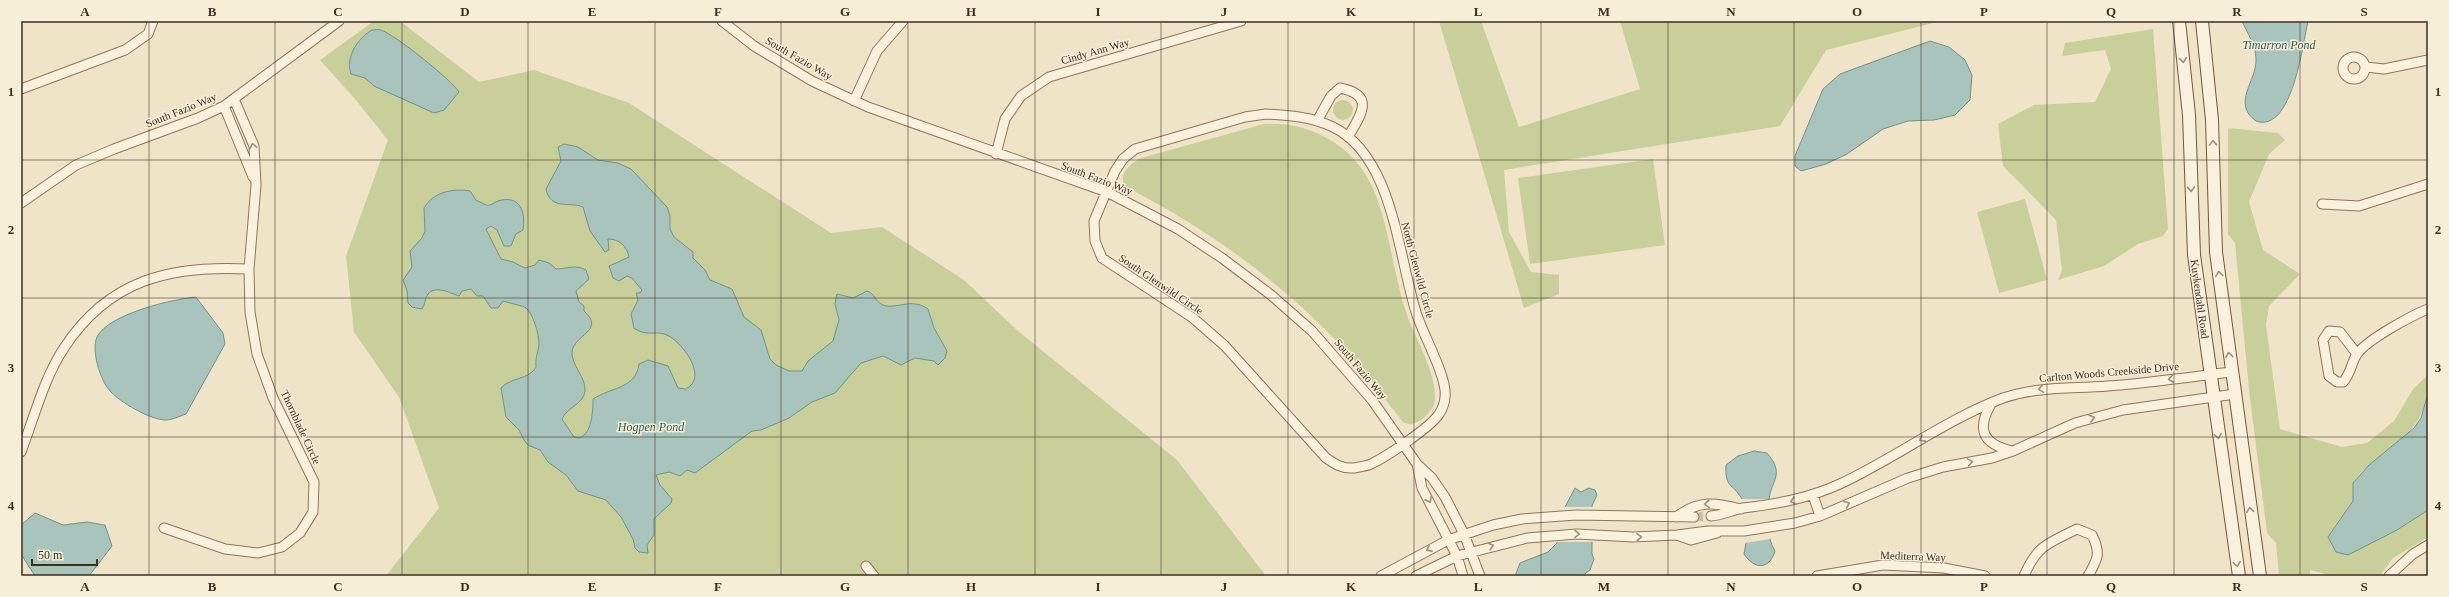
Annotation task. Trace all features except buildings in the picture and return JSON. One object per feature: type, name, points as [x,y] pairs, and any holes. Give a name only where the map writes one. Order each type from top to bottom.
[{"type":"main road","name":"Kuykendahl Road","points":[[2179,21],[2189,115],[2194,256],[2212,397],[2239,576]]},
{"type":"main road","name":"Kuykendahl Road","points":[[2202,21],[2212,120],[2216,250],[2231,372],[2260,576]]},
{"type":"street","points":[[21,89],[125,50],[148,34],[153,21]]},
{"type":"street","name":"South Fazio Way","points":[[21,203],[76,165],[114,148],[198,118],[224,106],[339,21]]},
{"type":"street","name":"South Fazio Way","points":[[722,21],[754,46],[805,77],[854,101],[996,154],[1107,192],[1178,229],[1271,295],[1312,331],[1342,364],[1404,443],[1417,464],[1432,478],[1464,534],[1472,551],[1480,576]]},
{"type":"street","points":[[854,101],[877,51],[903,21]]},
{"type":"street","name":"Cindy Ann Way","points":[[996,154],[1005,120],[1021,96],[1049,77],[1241,21]]},
{"type":"street","points":[[2366,68],[2384,69],[2428,60]]},
{"type":"street","points":[[1317,121],[1331,96],[1340,88],[1354,91],[1362,100],[1363,113],[1348,137]]},
{"type":"street","name":"Thornblade Circle","points":[[164,528],[226,549],[258,553],[282,547],[288,543],[300,533],[313,512],[314,482],[273,398],[257,354],[250,312],[249,269],[256,185],[254,146],[234,99]]},
{"type":"street","name":"Thornblade Circle","points":[[224,106],[256,185]]},
{"type":"street","name":"South Glenwild Circle","points":[[1368,158],[1348,137],[1334,128],[1317,121],[1288,115],[1266,114],[1245,117],[1135,149],[1123,159],[1115,170],[1094,221],[1095,241],[1102,258],[1194,318],[1225,346],[1326,458],[1338,466],[1353,468],[1371,464],[1404,443]]},
{"type":"street","name":"North Glenwild Circle","points":[[1368,158],[1387,196],[1409,290],[1420,326],[1443,379],[1446,396],[1440,413],[1431,424],[1404,443]]},
{"type":"street","points":[[2322,204],[2359,206],[2428,184]]},
{"type":"street","points":[[21,452],[49,379],[64,348],[87,317],[114,295],[141,281],[174,271],[213,267],[249,269]]},
{"type":"street","points":[[2357,354],[2340,332],[2329,331],[2324,336],[2323,340],[2329,376],[2332,380],[2343,382],[2347,378],[2357,354],[2411,316],[2428,309]]},
{"type":"street","name":"Carlton Woods Creekside Drive","points":[[1711,516],[1724,515],[1741,509],[1770,506],[1813,494],[1842,483],[1991,404],[2041,389],[2121,385],[2231,372]]},
{"type":"street","points":[[1416,576],[1457,556],[1507,541],[1553,535],[1677,535],[1691,540],[1720,532],[1770,528],[1820,516],[1908,478],[1943,467],[1992,458],[2013,451],[2059,429],[2101,416],[2146,406],[2234,394]]},
{"type":"street","points":[[1991,404],[1984,416],[1983,426],[1985,434],[1996,447],[2013,451]]},
{"type":"street","name":"South Fazio Way","points":[[1417,464],[1422,488],[1457,556],[1463,576]]},
{"type":"street","points":[[1813,494],[1820,516]]},
{"type":"street","name":"Carlton Woods Creekside Drive","points":[[1676,517],[1689,508],[1701,504],[1724,504],[1741,509]]},
{"type":"street","points":[[1381,576],[1448,540],[1522,518],[1555,515],[1694,517]]},
{"type":"street","points":[[1676,517],[1677,535]]},
{"type":"street","points":[[2024,576],[2032,558],[2045,545],[2077,529],[2092,535],[2098,548],[2097,562],[2088,576]]},
{"type":"street","points":[[2389,576],[2413,554],[2428,545]]},
{"type":"street","name":"Mediterra Way","points":[[1817,576],[1883,565],[1944,568],[1985,576]]},
{"type":"street","points":[[866,566],[874,576]]},
{"type":"street","points":[[1913,566],[1913,576]]},
{"type":"green space","points":[[374,21],[400,21],[479,82],[534,70],[629,103],[831,233],[882,227],[964,280],[1018,331],[1177,460],[1266,576],[386,576],[439,508],[399,397],[354,332],[346,256],[388,140],[355,99],[320,60]]},
{"type":"green space","points":[[1439,21],[1481,21],[1519,127],[1640,89],[1620,21],[1941,21],[1826,50],[1780,126],[1504,170],[1509,232],[1531,272],[1559,275],[1559,294],[1524,308]]},
{"type":"green space","points":[[2153,29],[2168,229],[2163,236],[2138,244],[2104,266],[2058,280],[2062,270],[2056,220],[2003,166],[1998,124],[2034,105],[2095,102],[2111,69],[2105,50],[2062,56],[2065,43]]},
{"type":"green space","points":[[1343,100],[1350,103],[1353,110],[1350,117],[1343,120],[1336,117],[1333,110],[1336,103]]},
{"type":"green space","points":[[1264,124],[1283,124],[1300,127],[1317,133],[1347,152],[1359,165],[1369,181],[1377,198],[1381,212],[1406,312],[1431,373],[1434,386],[1435,397],[1433,407],[1424,418],[1416,423],[1407,424],[1403,422],[1354,360],[1304,309],[1277,286],[1220,243],[1190,223],[1128,188],[1124,184],[1123,175],[1133,163],[1141,158]]},
{"type":"green space","points":[[2228,128],[2278,133],[2285,140],[2269,154],[2249,202],[2263,250],[2300,274],[2269,306],[2266,325],[2280,429],[2342,447],[2367,443],[2394,421],[2413,389],[2428,375],[2426,397],[2421,413],[2414,426],[2380,455],[2355,480],[2353,485],[2353,501],[2328,537],[2397,530],[2428,510],[2428,537],[2393,558],[2380,576],[2333,576],[2310,570],[2310,576],[2279,576],[2276,543],[2267,533],[2249,390],[2235,243],[2228,234]]},
{"type":"green space","points":[[1653,159],[1665,245],[1530,264],[1518,178]]},
{"type":"green space","points":[[2025,199],[2047,280],[1999,293],[1977,212]]},
{"type":"water","name":"Timarron Pond","points":[[2242,21],[2308,21],[2294,84],[2287,101],[2279,114],[2268,121],[2256,121],[2249,114],[2246,107],[2245,99],[2255,67],[2256,54]]},
{"type":"water","points":[[372,30],[381,30],[388,33],[410,48],[454,86],[459,92],[444,110],[434,113],[374,86],[365,78],[351,74],[351,55],[362,38]]},
{"type":"water","points":[[1930,41],[1949,47],[1965,60],[1972,75],[1970,100],[1955,115],[1934,120],[1908,121],[1883,129],[1847,154],[1826,164],[1801,171],[1795,166],[1795,156],[1823,89],[1840,74]]},
{"type":"water","name":"Hogpen Pond","points":[[564,144],[578,147],[598,160],[618,163],[631,169],[667,207],[670,216],[670,229],[674,237],[693,252],[693,258],[705,270],[710,280],[732,289],[744,317],[761,330],[770,359],[776,365],[789,371],[802,371],[808,361],[833,341],[839,320],[835,304],[837,294],[853,298],[867,291],[872,294],[880,304],[883,305],[893,306],[916,304],[928,309],[934,328],[947,351],[945,358],[938,365],[934,361],[915,358],[901,365],[883,356],[861,363],[835,393],[812,402],[789,418],[761,430],[752,431],[695,473],[687,470],[680,476],[669,472],[656,475],[660,485],[672,499],[671,503],[654,519],[654,535],[647,545],[648,553],[639,552],[635,548],[633,539],[621,517],[606,500],[578,491],[566,475],[548,462],[540,450],[528,445],[519,430],[506,417],[501,388],[505,384],[529,374],[536,367],[539,339],[535,324],[529,311],[522,306],[503,301],[498,308],[491,308],[483,296],[477,296],[471,289],[462,291],[459,296],[443,290],[431,291],[426,297],[422,309],[412,307],[408,303],[407,290],[403,280],[412,267],[410,251],[422,238],[425,231],[424,208],[433,198],[444,192],[464,190],[470,191],[476,200],[486,205],[491,205],[506,199],[512,200],[520,206],[524,223],[523,230],[516,234],[511,246],[504,246],[497,230],[491,226],[486,229],[501,259],[513,262],[525,268],[535,265],[539,260],[549,263],[556,269],[578,267],[586,270],[589,279],[576,291],[579,302],[584,306],[584,311],[592,323],[587,332],[574,346],[572,352],[572,357],[585,386],[585,391],[582,399],[564,415],[562,419],[574,437],[579,438],[587,432],[591,422],[593,399],[628,383],[637,372],[639,364],[648,360],[668,366],[678,388],[686,389],[692,384],[695,377],[691,361],[675,340],[665,334],[648,333],[634,328],[631,314],[638,300],[636,293],[640,293],[642,290],[632,278],[627,276],[619,281],[613,278],[609,266],[629,257],[624,246],[616,240],[608,239],[609,250],[605,252],[590,231],[583,207],[578,205],[556,203],[548,196],[546,189],[561,161],[558,147]]},
{"type":"water","points":[[196,297],[223,333],[225,344],[186,414],[166,420],[144,414],[121,400],[106,386],[100,373],[96,357],[95,343],[97,337],[103,329],[114,321],[127,315],[157,304]]},
{"type":"water","points":[[2428,393],[2428,510],[2397,530],[2348,555],[2336,552],[2328,537],[2353,501],[2353,483],[2369,465],[2414,428],[2421,418]]},
{"type":"water","points":[[1754,451],[1767,453],[1775,466],[1776,472],[1767,512],[1768,532],[1775,551],[1769,562],[1761,566],[1752,563],[1744,554],[1746,543],[1742,499],[1728,482],[1726,473],[1726,465],[1738,456]]},
{"type":"water","points":[[1575,488],[1581,492],[1589,488],[1595,490],[1597,495],[1592,506],[1592,554],[1594,559],[1590,570],[1582,576],[1515,576],[1520,563],[1548,552],[1557,543],[1565,507]]},
{"type":"water","points":[[35,513],[63,525],[87,522],[105,525],[112,546],[89,576],[35,576],[21,554],[21,525]]},
{"type":"pier","points":[[1740,499],[1770,499],[1770,539],[1745,543]]},
{"type":"pier","points":[[1563,507],[1594,507],[1594,542],[1555,542]]},
{"type":"tunnel","points":[[1694,517],[1711,516]]}]
